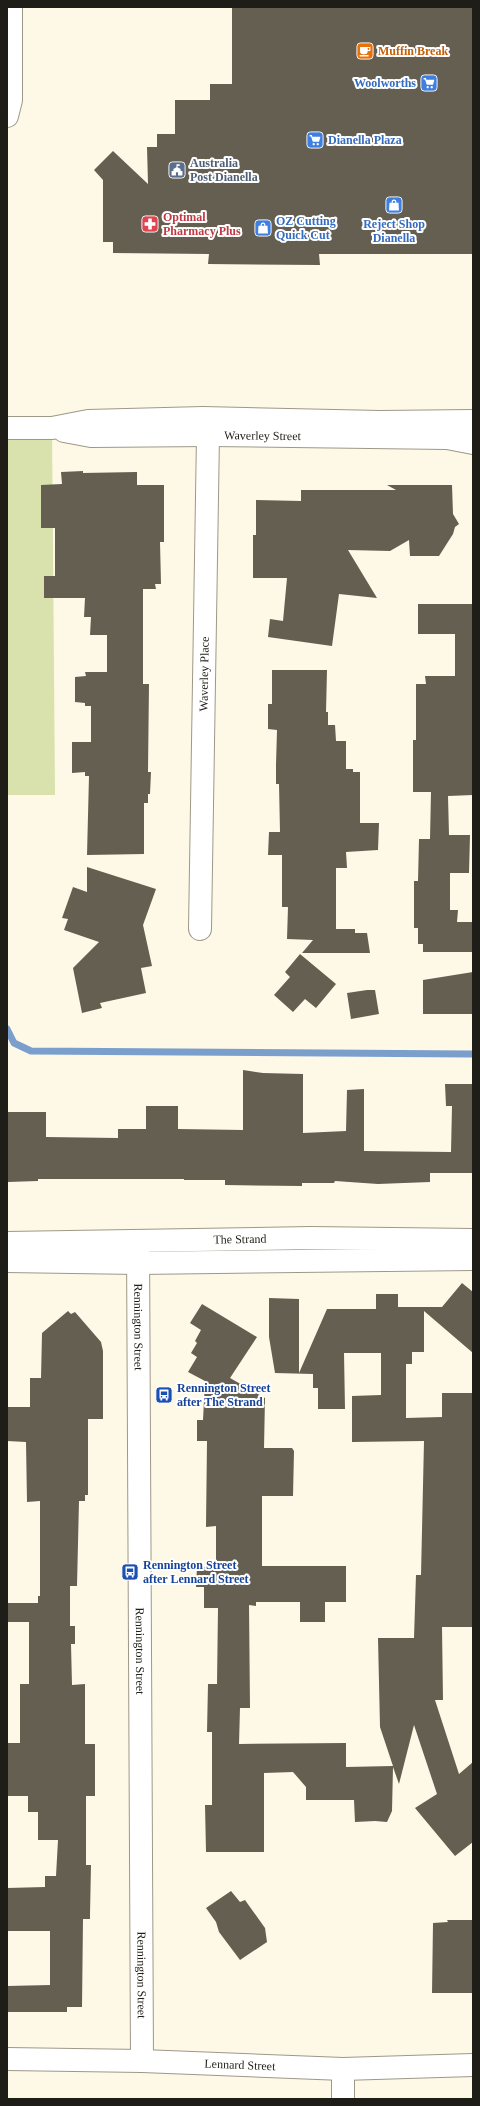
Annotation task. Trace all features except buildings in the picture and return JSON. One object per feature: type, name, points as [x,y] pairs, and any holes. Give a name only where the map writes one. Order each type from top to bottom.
[{"type":"street","points":[[7,116],[11,100],[11,7]]},
{"type":"street","name":"Waverley Street","points":[[7,428],[52,428],[88,421],[209,427],[375,430],[447,438],[473,443]]},
{"type":"street","name":"Waverley Street","points":[[375,430],[473,421]]},
{"type":"street","name":"Waverley Place","points":[[200,929],[209,427]]},
{"type":"street","name":"The Strand","points":[[7,1243],[311,1238],[473,1240]]},
{"type":"street","name":"Rennington Street","points":[[138,1241],[142,2061]]},
{"type":"street","name":"The Strand","points":[[7,1261],[138,1263],[473,1260]]},
{"type":"street","name":"Lennard Street","points":[[7,2059],[142,2061],[343,2069],[473,2065]]},
{"type":"street","points":[[343,2069],[343,2099]]},
{"type":"green space","points":[[7,428],[52,428],[55,795],[7,795]]},
{"type":"waterway","points":[[7,1029],[14,1043],[31,1051],[472,1054]]},
{"type":"place","name":"Muffin Break","points":[[365,51]]},
{"type":"place","name":"Woolworths","points":[[429,83]]},
{"type":"place","name":"Dianella Plaza","points":[[315,140]]},
{"type":"place","name":"Australia Post Dianella","points":[[177,170]]},
{"type":"place","name":"Reject Shop Dianella","points":[[394,205]]},
{"type":"place","name":"Optimal Pharmacy Plus","points":[[150,224]]},
{"type":"place","name":"OZ Cutting Quick Cut","points":[[263,228]]},
{"type":"place","name":"Rennington Street after The Strand","points":[[164,1395]]},
{"type":"place","name":"Rennington Street after Lennard Street","points":[[130,1572]]}]
